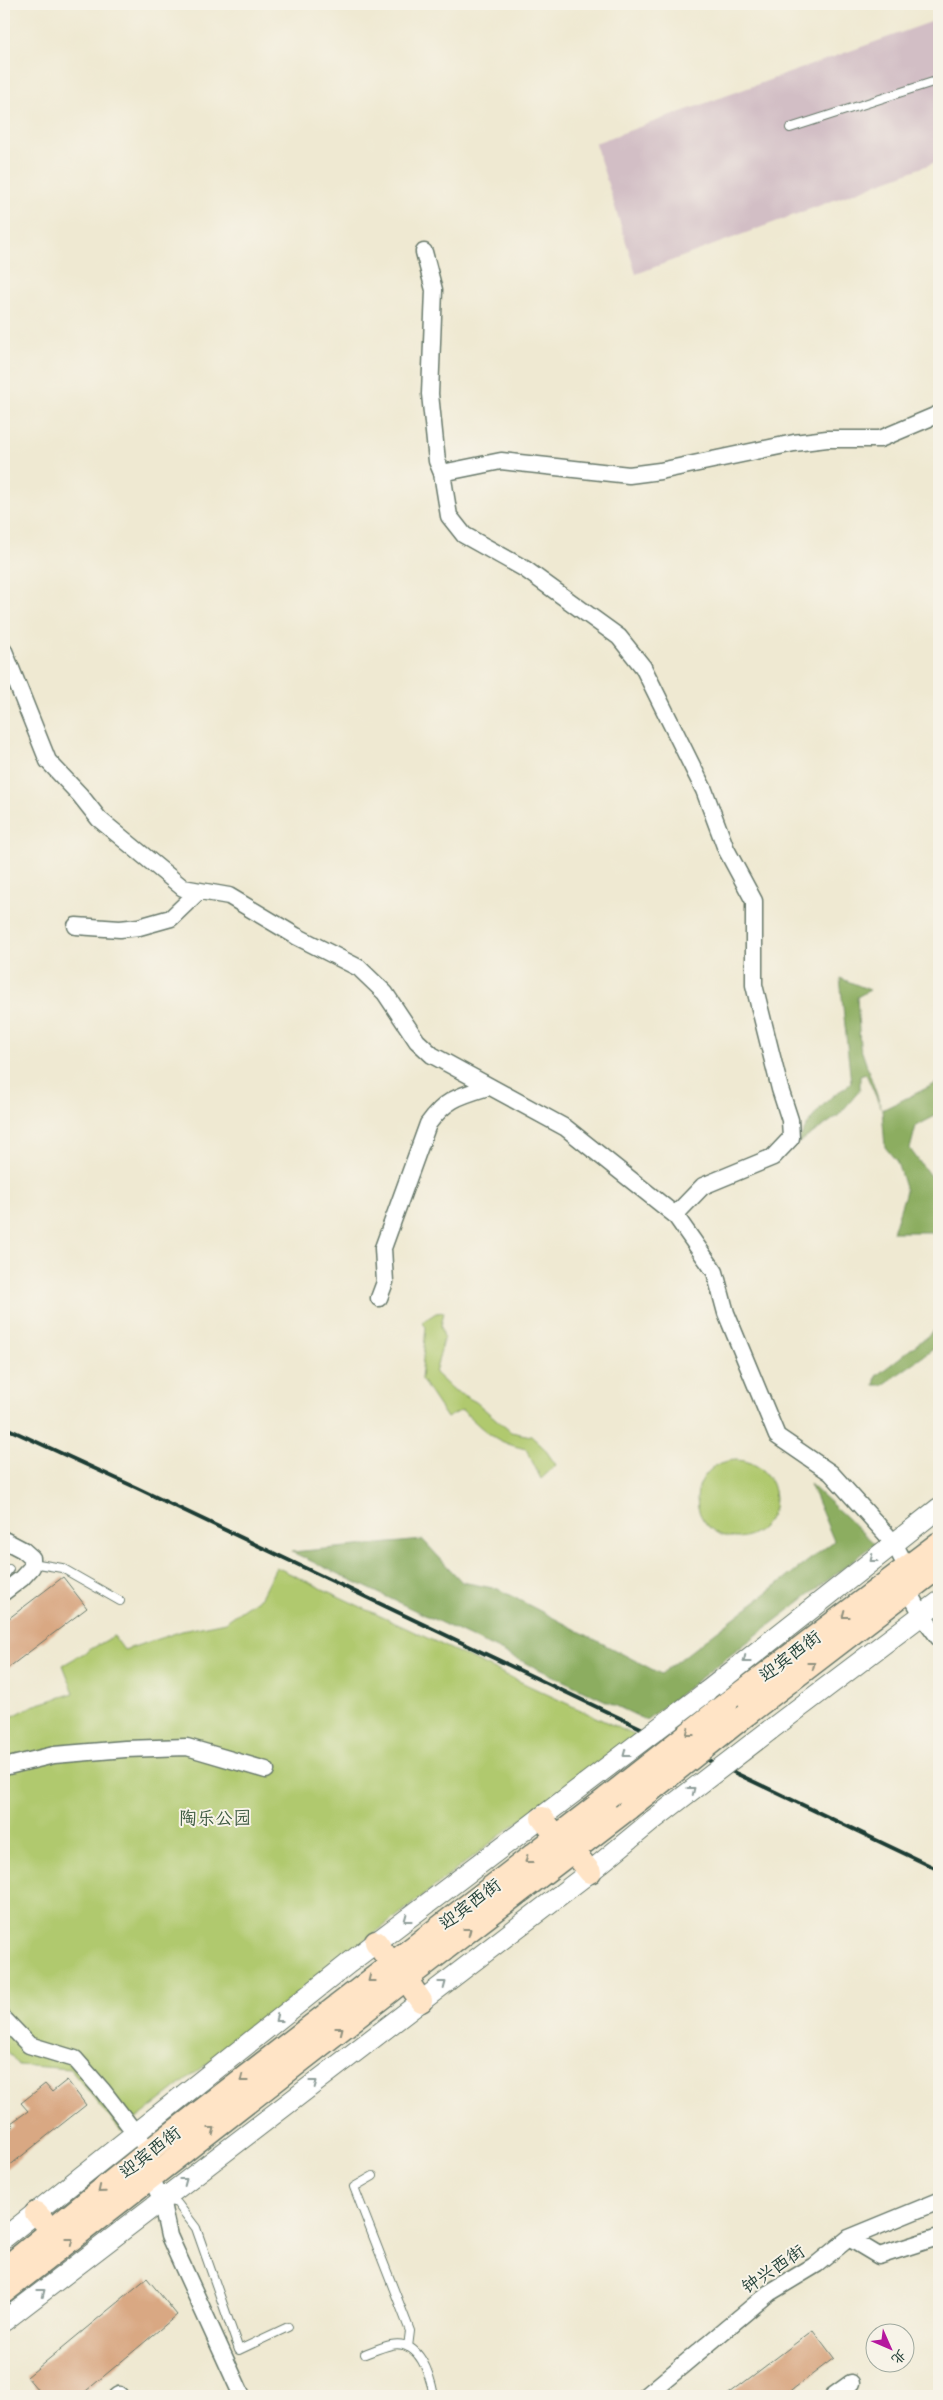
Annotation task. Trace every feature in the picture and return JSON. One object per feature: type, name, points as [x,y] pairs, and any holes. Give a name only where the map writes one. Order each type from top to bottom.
[{"type":"main road","name":"迎宾西街","points":[[4,2269],[150,2151],[398,1971],[565,1844],[629,1808],[737,1709],[939,1543]]},
{"type":"main road","name":"迎宾西街","points":[[565,1844],[608,1797],[909,1591],[939,1567]]},
{"type":"main road","points":[[907,1568],[909,1591]]},
{"type":"main road","points":[[542,1818],[590,1872]]},
{"type":"main road","points":[[376,1942],[421,2001]]},
{"type":"main road","name":"迎宾西街","points":[[4,2292],[151,2177],[398,1971]]},
{"type":"main road","points":[[36,2213],[52,2230]]},
{"type":"street","points":[[424,252],[434,290],[430,394],[437,461],[442,473],[449,516],[464,535],[525,569],[620,637],[643,667],[704,790],[726,849],[754,901],[754,985],[780,1089],[790,1120],[791,1138],[773,1157],[703,1186],[676,1216]]},
{"type":"street","points":[[442,473],[501,461],[629,475],[660,471],[794,443],[827,439],[880,439],[939,414]]},
{"type":"street","points":[[4,651],[48,761],[80,795],[98,819],[183,888],[230,896],[296,936],[359,968],[385,993],[417,1041],[432,1055],[566,1128],[676,1216],[715,1272],[726,1313],[777,1436],[831,1473],[894,1543],[907,1568]]},
{"type":"street","points":[[76,926],[120,930],[172,918],[199,892]]},
{"type":"street","points":[[379,1298],[385,1282],[384,1248],[428,1124],[440,1107],[460,1096],[488,1087]]},
{"type":"street","points":[[4,2238],[376,1942],[706,1692],[939,1508]]},
{"type":"street","points":[[4,1540],[23,1550],[32,1558],[32,1566],[21,1579],[4,1592]]},
{"type":"street","points":[[909,1591],[922,1615],[939,1638]]},
{"type":"street","points":[[4,2322],[161,2199],[590,1872],[653,1820],[939,1602]]},
{"type":"street","points":[[4,1767],[54,1755],[125,1749],[188,1747],[266,1770]]},
{"type":"street","points":[[4,2020],[29,2045],[75,2059],[150,2151],[151,2177],[161,2199],[169,2236],[242,2396]]},
{"type":"street","name":"钟兴西街","points":[[646,2396],[769,2294],[818,2264],[849,2238],[939,2202]]},
{"type":"street","points":[[849,2238],[880,2256],[935,2238],[939,2240]]},
{"type":"street","points":[[834,2396],[851,2383]]},
{"type":"lane","points":[[790,128],[939,80]]},
{"type":"lane","points":[[32,1563],[62,1568],[120,1601]]},
{"type":"lane","points":[[4,1576],[9,1569]]},
{"type":"lane","points":[[373,2176],[354,2187],[410,2331],[408,2347]]},
{"type":"lane","points":[[161,2199],[176,2203],[196,2228],[239,2350],[288,2327]]},
{"type":"lane","points":[[365,2354],[392,2345],[408,2347],[419,2356],[430,2379],[434,2396]]},
{"type":"shaded area","points":[[939,19],[939,161],[636,274],[595,143]]},
{"type":"green space","points":[[840,978],[870,990],[857,997],[860,1046],[882,1110],[866,1074],[860,1076],[860,1090],[838,1116],[797,1144],[818,1110],[835,1094],[851,1083]]},
{"type":"green space","points":[[939,1082],[939,1114],[916,1126],[910,1149],[939,1188],[939,1240],[932,1232],[893,1232],[906,1191],[897,1162],[885,1147],[882,1110]]},
{"type":"green space","points":[[444,1312],[441,1326],[444,1338],[435,1373],[452,1389],[476,1402],[511,1432],[531,1436],[544,1448],[556,1465],[541,1479],[526,1449],[506,1443],[491,1435],[462,1410],[447,1418],[421,1379],[426,1327],[422,1322],[436,1313]]},
{"type":"green space","points":[[939,1327],[939,1345],[883,1385],[874,1385],[876,1376]]},
{"type":"green space","points":[[728,1460],[744,1460],[758,1466],[769,1477],[775,1491],[775,1507],[769,1521],[758,1532],[744,1538],[728,1538],[714,1532],[703,1521],[697,1507],[697,1491],[703,1477],[714,1466]]},
{"type":"green space","points":[[810,1484],[875,1544],[646,1720],[292,1552],[423,1540],[462,1582],[498,1589],[661,1674],[834,1541]]},
{"type":"green space","name":"陶乐公园","points":[[276,1567],[636,1736],[515,1824],[121,2131],[70,2069],[19,2065],[4,2047],[4,1721],[32,1706],[74,1693],[63,1665],[114,1636],[124,1650],[182,1631],[225,1622],[261,1597]]},
{"type":"building","points":[[63,1577],[87,1608],[4,1671],[4,1622]]},
{"type":"building","points":[[67,2080],[86,2105],[4,2170],[4,2134],[14,2126],[11,2123],[28,2111],[21,2103],[45,2084],[52,2092]]},
{"type":"building","points":[[147,2278],[177,2315],[80,2396],[43,2396],[27,2377]]},
{"type":"building","points":[[813,2330],[834,2358],[784,2396],[726,2396]]},
{"type":"railway","points":[[4,1427],[137,1488],[939,1870]]}]
